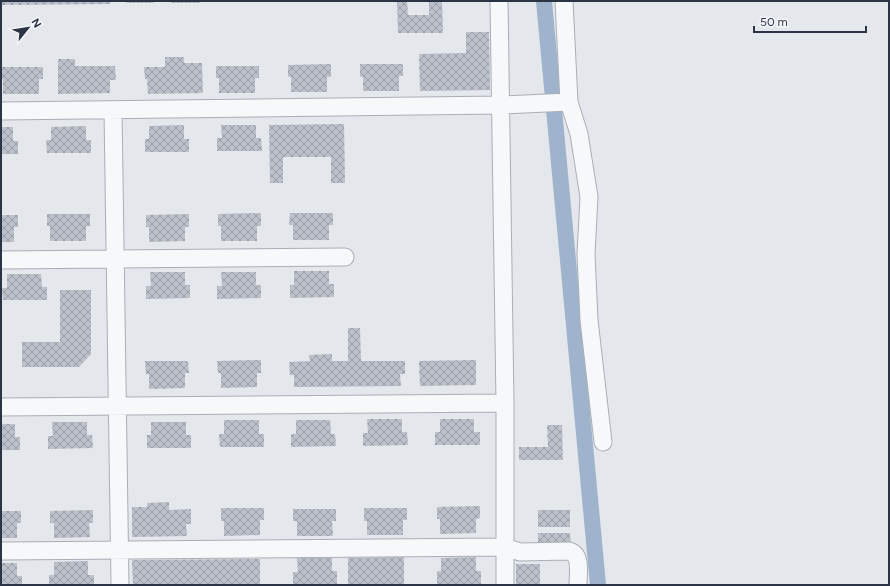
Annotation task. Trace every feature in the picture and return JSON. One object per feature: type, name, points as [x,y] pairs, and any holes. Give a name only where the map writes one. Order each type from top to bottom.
[{"type":"street","points":[[499,1],[505,403],[505,585]]},
{"type":"street","points":[[564,1],[569,102],[579,134],[589,197],[586,254],[589,320],[603,442]]},
{"type":"street","points":[[1,111],[500,105],[569,102]]},
{"type":"street","points":[[113,110],[120,585]]},
{"type":"street","points":[[1,260],[345,257]]},
{"type":"street","points":[[1,407],[505,403]]},
{"type":"street","points":[[1,551],[505,547],[520,552],[573,552],[578,561],[578,585]]},
{"type":"building","points":[[1,1],[110,1],[110,4],[1,5]]},
{"type":"building","points":[[126,1],[154,1],[154,3],[126,3]]},
{"type":"building","points":[[171,1],[200,1],[200,3],[171,3]]},
{"type":"building","points":[[397,1],[407,1],[408,15],[429,15],[429,1],[442,1],[443,33],[398,33]]},
{"type":"building","points":[[466,32],[489,32],[490,90],[420,91],[419,54],[466,53]]},
{"type":"building","points":[[165,57],[184,57],[184,63],[202,63],[203,93],[148,94],[147,79],[145,79],[144,67],[165,67]]},
{"type":"building","points":[[58,59],[75,59],[75,66],[115,66],[116,80],[110,80],[110,93],[58,94]]},
{"type":"building","points":[[331,64],[331,77],[327,77],[327,92],[291,92],[291,77],[288,77],[288,65]]},
{"type":"building","points":[[360,64],[403,64],[403,76],[399,76],[399,91],[363,91],[363,77],[360,77]]},
{"type":"building","points":[[216,66],[259,66],[259,78],[255,78],[255,93],[219,93],[219,78],[216,78]]},
{"type":"building","points":[[1,67],[43,67],[43,79],[39,79],[39,94],[3,94]]},
{"type":"building","points":[[344,124],[345,183],[331,183],[331,157],[283,157],[283,183],[270,183],[269,125]]},
{"type":"building","points":[[184,125],[184,139],[189,139],[189,152],[145,152],[145,139],[149,139],[149,126]]},
{"type":"building","points":[[221,125],[256,125],[256,138],[261,138],[262,151],[217,151],[217,138],[222,138]]},
{"type":"building","points":[[86,126],[86,140],[91,140],[91,153],[47,153],[46,140],[51,140],[51,127]]},
{"type":"building","points":[[1,127],[13,127],[13,141],[18,141],[18,154],[1,154]]},
{"type":"building","points":[[261,213],[261,226],[257,226],[257,241],[221,241],[221,226],[218,226],[218,214]]},
{"type":"building","points":[[290,213],[333,213],[333,225],[329,225],[329,240],[293,240],[293,225],[289,225]]},
{"type":"building","points":[[47,214],[90,214],[90,226],[86,226],[86,241],[50,241],[50,226],[47,226]]},
{"type":"building","points":[[189,214],[189,227],[185,227],[185,241],[149,242],[149,227],[146,227],[146,215]]},
{"type":"building","points":[[1,215],[18,215],[18,227],[14,227],[14,242],[1,242]]},
{"type":"building","points":[[294,271],[329,271],[329,284],[334,284],[334,297],[290,298],[290,285],[294,285]]},
{"type":"building","points":[[150,272],[185,272],[185,285],[190,285],[190,298],[146,299],[146,286],[151,286]]},
{"type":"building","points":[[221,272],[256,272],[256,285],[261,285],[261,298],[217,299],[217,286],[222,286]]},
{"type":"building","points":[[7,274],[41,274],[42,287],[47,287],[47,300],[3,300],[2,288],[7,288]]},
{"type":"building","points":[[60,290],[91,290],[91,354],[79,367],[22,367],[22,342],[60,342]]},
{"type":"building","points":[[348,328],[360,328],[361,361],[405,361],[405,374],[400,374],[401,386],[294,387],[294,375],[290,375],[289,362],[310,361],[309,355],[332,354],[332,361],[348,361]]},
{"type":"building","points":[[261,360],[261,373],[257,373],[257,387],[221,388],[221,373],[218,373],[217,361]]},
{"type":"building","points":[[476,360],[476,385],[420,386],[419,361]]},
{"type":"building","points":[[145,361],[188,361],[189,373],[185,373],[185,388],[149,389],[149,374],[146,374]]},
{"type":"building","points":[[367,419],[402,419],[402,432],[407,432],[408,445],[363,446],[363,433],[368,433]]},
{"type":"building","points":[[440,419],[474,419],[474,432],[480,432],[480,445],[435,445],[435,432],[440,432]]},
{"type":"building","points":[[224,420],[259,420],[259,434],[264,434],[264,447],[220,447],[219,434],[224,434]]},
{"type":"building","points":[[296,420],[330,420],[331,434],[335,434],[336,446],[291,447],[291,434],[296,434]]},
{"type":"building","points":[[52,422],[87,422],[87,435],[92,435],[93,448],[48,449],[48,436],[53,436]]},
{"type":"building","points":[[151,422],[186,422],[186,435],[191,435],[191,448],[147,448],[147,435],[151,435]]},
{"type":"building","points":[[1,424],[15,424],[15,437],[20,437],[20,450],[1,450]]},
{"type":"building","points":[[547,425],[562,425],[563,460],[519,460],[519,447],[548,447]]},
{"type":"building","points":[[169,502],[169,510],[191,509],[191,524],[186,524],[187,536],[132,537],[132,507],[147,507],[147,503]]},
{"type":"building","points":[[480,506],[480,518],[476,519],[476,533],[440,534],[440,519],[437,519],[437,507]]},
{"type":"building","points":[[221,508],[264,508],[264,520],[260,520],[260,535],[224,536],[224,521],[221,521]]},
{"type":"building","points":[[364,508],[407,508],[407,520],[403,520],[403,535],[367,535],[367,521],[364,521]]},
{"type":"building","points":[[293,509],[336,509],[336,521],[332,521],[333,536],[297,536],[297,521],[293,521]]},
{"type":"building","points":[[93,510],[93,523],[89,523],[90,537],[54,538],[54,523],[50,523],[50,511]]},
{"type":"building","points":[[538,510],[570,510],[570,527],[538,527]]},
{"type":"building","points":[[1,511],[21,511],[21,523],[17,523],[17,538],[1,538]]},
{"type":"building","points":[[538,533],[570,533],[571,547],[538,547]]},
{"type":"building","points":[[404,557],[404,584],[348,584],[348,558]]},
{"type":"building","points":[[476,557],[476,571],[481,571],[481,584],[437,584],[437,571],[441,571],[441,558]]},
{"type":"building","points":[[297,558],[332,558],[332,571],[337,571],[337,584],[293,585],[293,572],[298,572]]},
{"type":"building","points":[[260,559],[260,585],[133,585],[132,560]]},
{"type":"building","points":[[88,561],[88,575],[94,575],[94,585],[49,585],[49,575],[54,575],[54,562]]},
{"type":"building","points":[[1,563],[17,563],[17,576],[22,576],[22,585],[1,585]]},
{"type":"building","points":[[516,564],[540,564],[540,585],[516,585]]},
{"type":"waterway","points":[[544,1],[598,585]]}]
